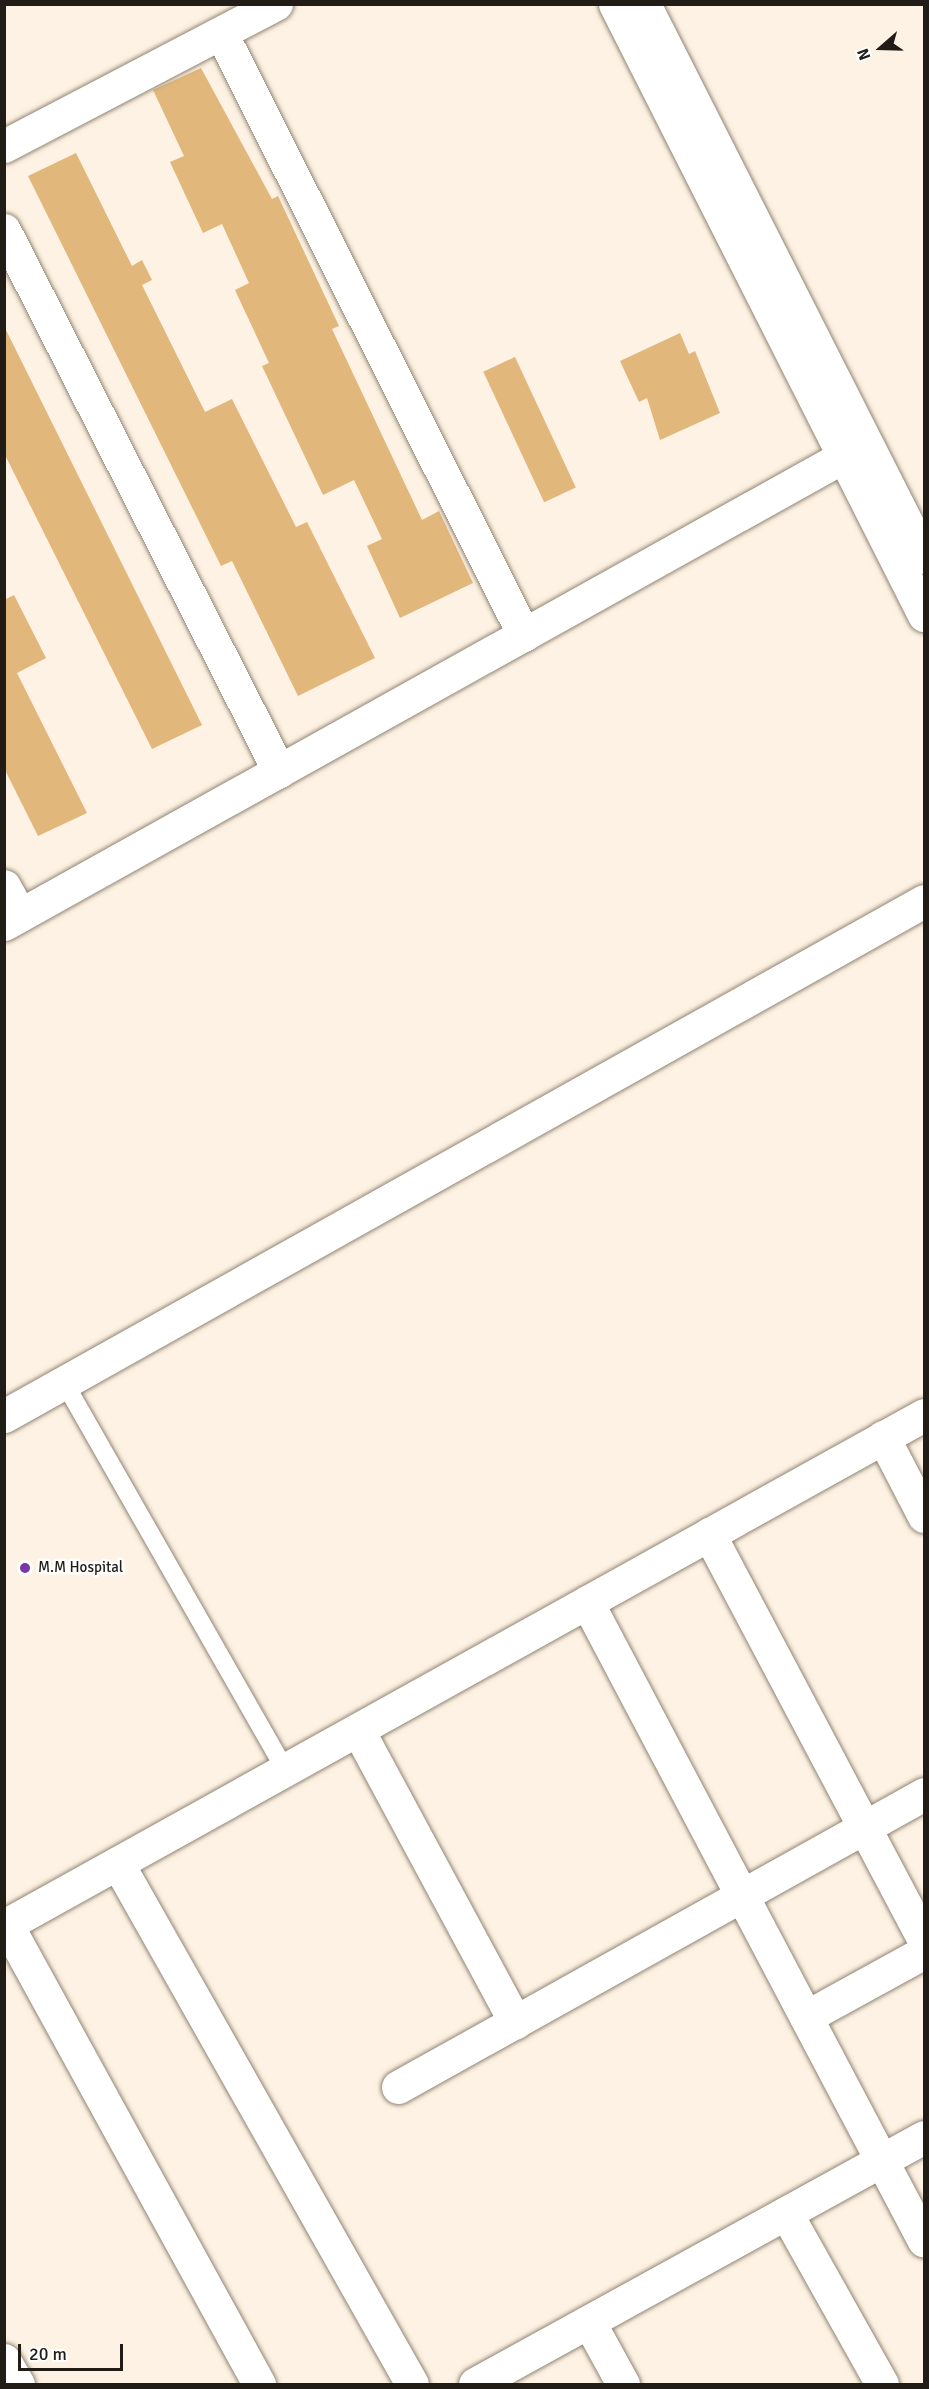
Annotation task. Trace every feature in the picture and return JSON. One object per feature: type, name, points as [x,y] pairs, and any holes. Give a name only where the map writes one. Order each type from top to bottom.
[{"type":"street","points":[[4,147],[276,4]]},
{"type":"street","points":[[615,4],[924,615]]},
{"type":"street","points":[[644,4],[924,557]]},
{"type":"street","points":[[221,33],[524,635]]},
{"type":"street","points":[[4,230],[279,771]]},
{"type":"street","points":[[4,886],[12,919],[844,456]]},
{"type":"street","points":[[4,1416],[924,901]]},
{"type":"street","points":[[259,2385],[6,1926],[924,1415]]},
{"type":"street","points":[[883,1437],[924,1516]]},
{"type":"street","points":[[709,1534],[924,1940]]},
{"type":"street","points":[[587,1602],[924,2241]]},
{"type":"street","points":[[358,1730],[515,2022]]},
{"type":"street","points":[[398,2087],[924,1794]]},
{"type":"street","points":[[118,1863],[412,2385]]},
{"type":"street","points":[[806,2017],[924,1952]]},
{"type":"street","points":[[475,2385],[924,2137]]},
{"type":"street","points":[[786,2213],[882,2385]]},
{"type":"street","points":[[590,2322],[623,2385]]},
{"type":"street","points":[[4,2360],[18,2385]]},
{"type":"lane","points":[[64,1382],[285,1770]]},
{"type":"building","points":[[201,68],[272,199],[278,196],[339,326],[332,329],[422,520],[439,511],[473,583],[400,618],[367,546],[382,539],[354,480],[323,495],[262,366],[269,363],[235,290],[249,283],[222,224],[203,233],[170,162],[184,156],[153,90]]},
{"type":"building","points":[[76,153],[132,266],[142,260],[152,280],[142,285],[205,412],[232,399],[296,527],[307,522],[375,658],[298,696],[232,561],[221,566],[28,176]]},
{"type":"building","points":[[4,326],[202,725],[152,749],[4,453]]},
{"type":"building","points":[[680,333],[689,354],[695,351],[720,413],[660,440],[647,398],[639,402],[620,361]]},
{"type":"building","points":[[515,357],[576,488],[544,502],[483,372]]},
{"type":"building","points":[[14,595],[46,658],[17,673],[87,813],[38,836],[4,768],[4,600]]},
{"type":"place","name":"M.M Hospital","points":[[25,1568]]}]
